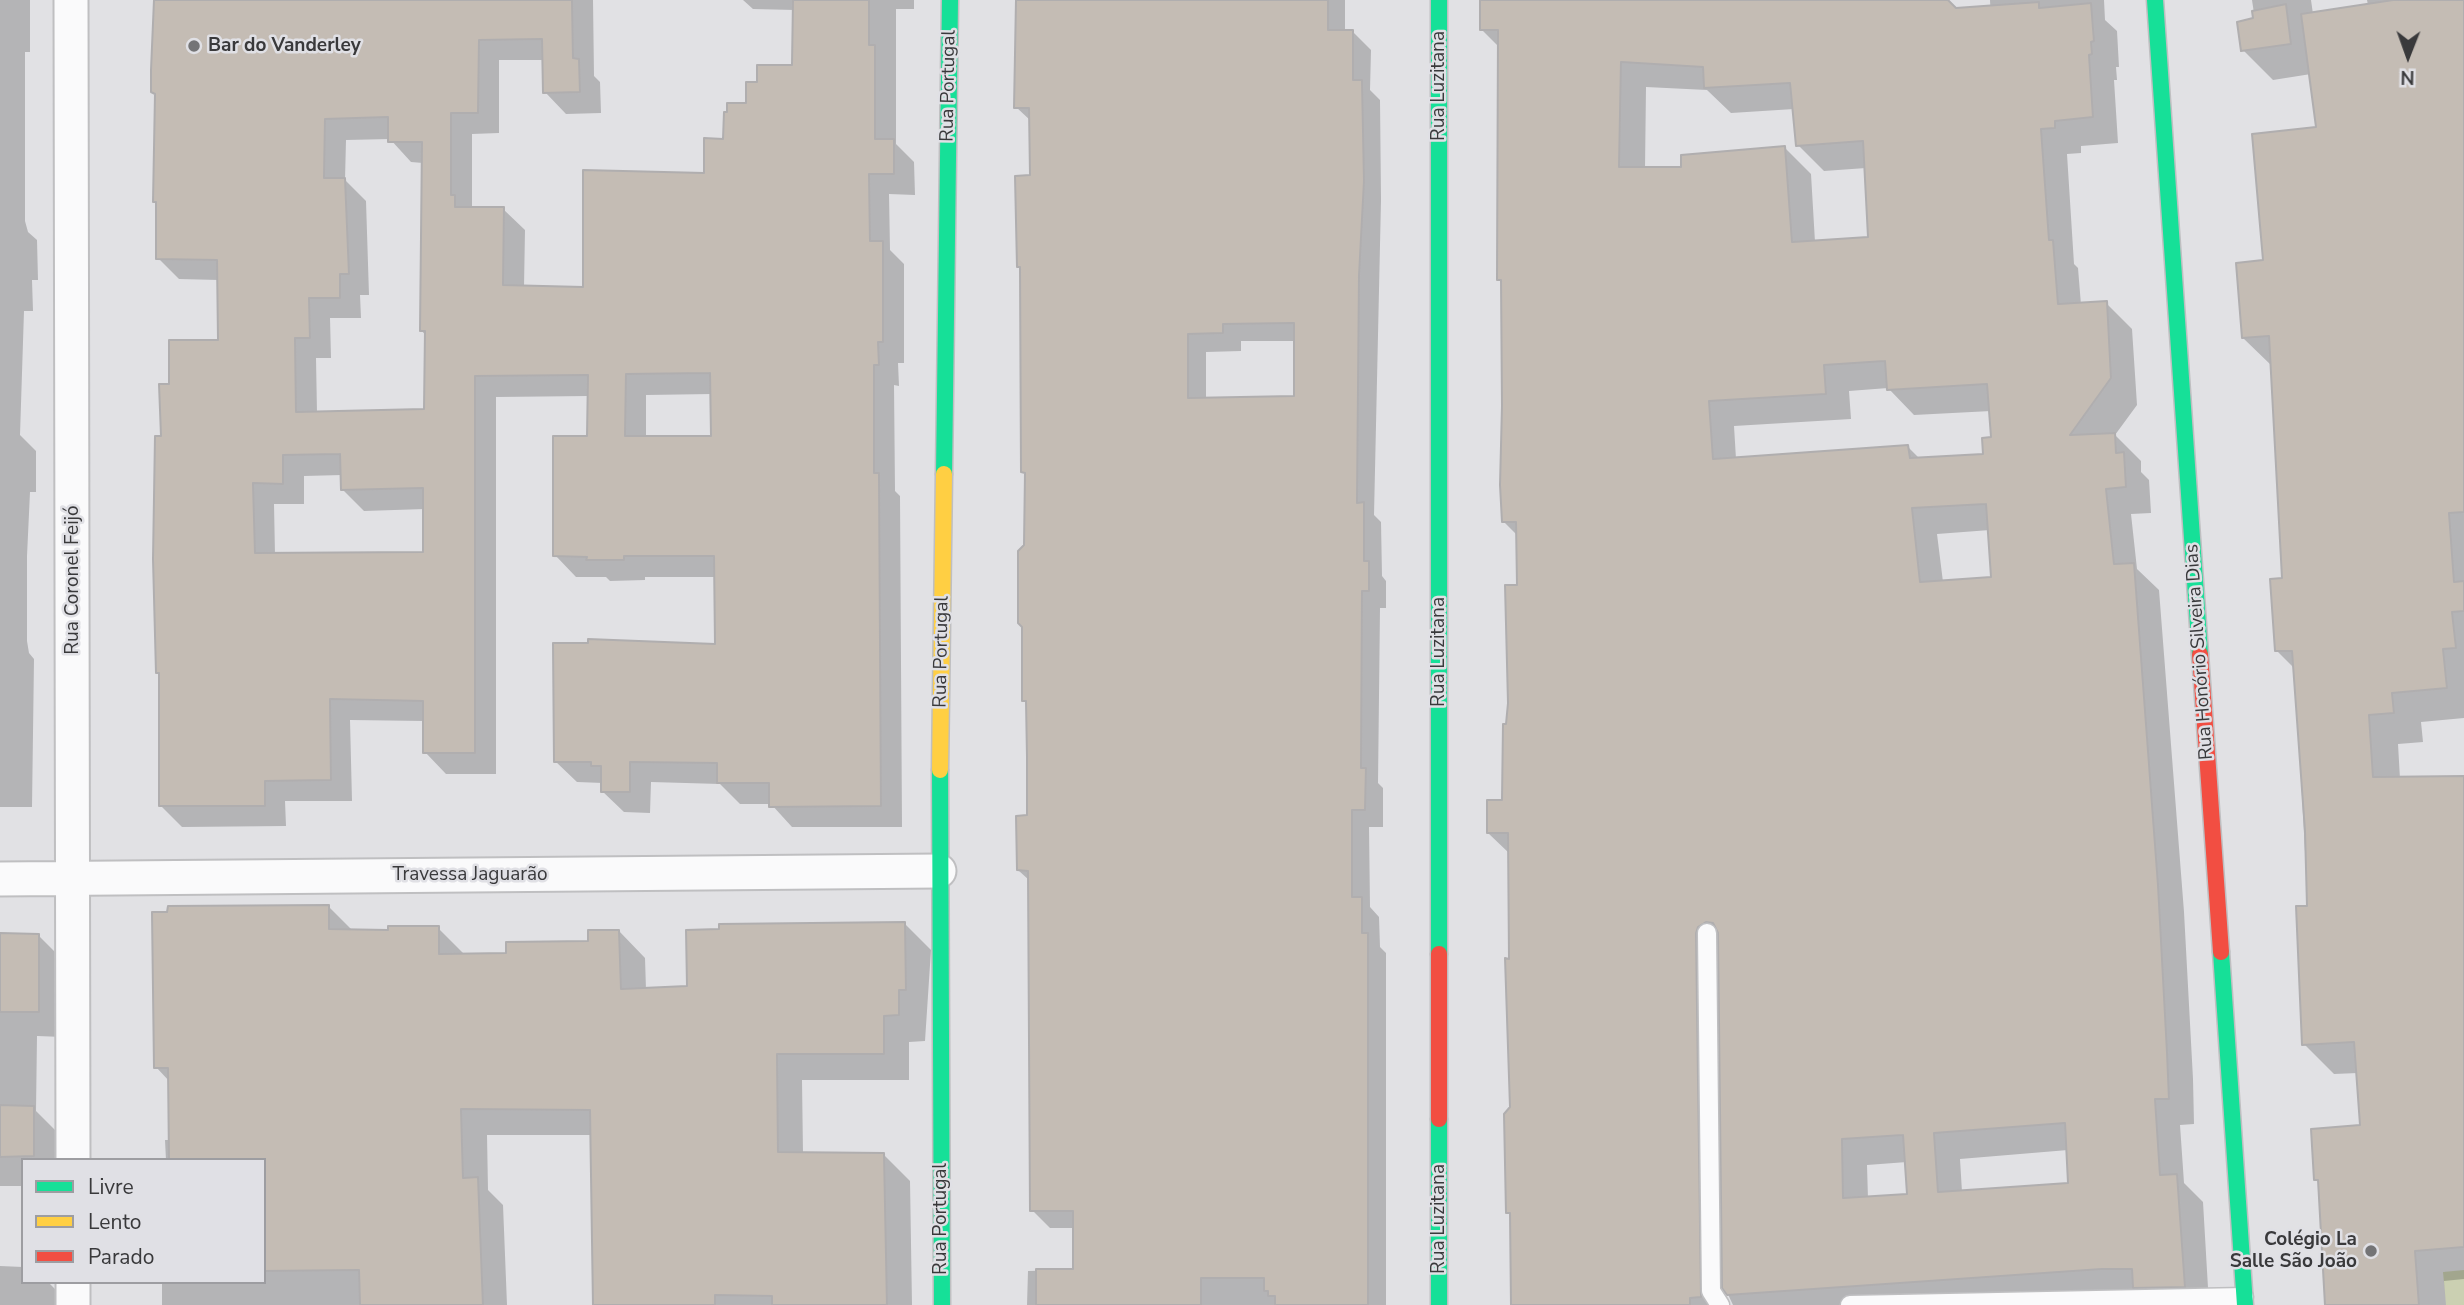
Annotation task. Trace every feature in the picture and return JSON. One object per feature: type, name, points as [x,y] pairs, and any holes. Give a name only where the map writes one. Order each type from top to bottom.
[{"type":"street","name":"Rua Coronel Feijó","points":[[71,0],[73,1158]]},
{"type":"street","name":"Rua Portugal","points":[[942,1305],[939,871],[950,0]]},
{"type":"street","name":"Rua Luzitana","points":[[1439,0],[1439,1305]]},
{"type":"street","name":"Rua Honório Silveira Dias","points":[[2155,0],[2245,1301]]},
{"type":"street","name":"Travessa Jaguarão","points":[[0,879],[939,871]]},
{"type":"street","points":[[73,1284],[73,1305]]},
{"type":"lane","points":[[1707,933],[1711,1291],[1720,1305]]},
{"type":"lane","points":[[1850,1305],[2245,1301]]},
{"type":"green space","points":[[2464,1270],[2464,1305],[2446,1305],[2443,1272]]},
{"type":"building","points":[[154,0],[572,0],[573,58],[579,59],[580,92],[543,93],[542,39],[479,40],[478,113],[451,113],[451,195],[455,195],[455,207],[504,207],[503,285],[583,287],[583,170],[704,173],[704,138],[723,139],[727,103],[746,103],[746,82],[757,82],[757,65],[792,65],[793,0],[869,0],[869,45],[875,45],[875,139],[894,139],[894,174],[869,174],[870,241],[883,241],[883,342],[878,342],[879,365],[874,365],[874,473],[879,473],[881,806],[769,807],[769,783],[717,783],[717,763],[630,762],[630,792],[601,792],[601,766],[591,766],[591,762],[554,762],[553,643],[588,643],[588,639],[715,644],[714,556],[624,556],[624,560],[586,560],[587,557],[553,556],[553,436],[587,436],[588,375],[475,376],[475,753],[423,753],[423,701],[330,699],[331,780],[265,781],[265,806],[159,806],[159,673],[156,673],[153,559],[155,436],[161,436],[159,384],[169,384],[169,340],[218,340],[217,260],[156,259],[156,202],[153,202],[155,94],[151,92]],"holes":[[[388,117],[388,142],[422,142],[420,331],[425,331],[424,409],[296,412],[295,338],[310,338],[309,298],[340,298],[340,274],[349,274],[345,178],[324,178],[325,119]],[[710,373],[711,436],[625,436],[626,374]],[[340,454],[341,490],[423,488],[423,552],[255,553],[253,483],[283,484],[283,455]]]},
{"type":"building","points":[[1016,0],[1328,0],[1328,30],[1353,30],[1353,80],[1362,80],[1364,181],[1359,276],[1357,503],[1364,502],[1364,561],[1369,561],[1369,591],[1362,591],[1361,768],[1366,768],[1365,810],[1352,810],[1352,897],[1362,897],[1362,933],[1368,933],[1368,1305],[1275,1305],[1275,1296],[1268,1296],[1268,1291],[1264,1291],[1264,1278],[1201,1278],[1201,1305],[1036,1305],[1036,1269],[1073,1269],[1073,1211],[1030,1211],[1028,871],[1017,870],[1016,816],[1027,815],[1027,757],[1026,701],[1022,701],[1022,627],[1018,623],[1018,551],[1024,545],[1025,473],[1021,472],[1020,267],[1017,267],[1015,176],[1030,175],[1029,108],[1014,108]],"holes":[[[1294,323],[1294,396],[1188,398],[1188,334],[1223,333],[1223,324]]]},
{"type":"building","points":[[1480,0],[1948,0],[1956,8],[2039,2],[2039,8],[2091,3],[2094,41],[2091,42],[2092,54],[2089,55],[2093,117],[2055,121],[2055,128],[2041,129],[2049,240],[2053,240],[2058,304],[2107,301],[2111,378],[2070,435],[2115,433],[2116,453],[2124,452],[2126,487],[2106,489],[2114,564],[2134,563],[2158,885],[2169,1099],[2155,1099],[2160,1175],[2177,1174],[2185,1287],[2133,1288],[2132,1269],[2102,1269],[1727,1295],[1722,1288],[1718,933],[1713,923],[1706,922],[1698,927],[1696,933],[1701,1297],[1690,1298],[1690,1305],[1511,1305],[1510,1213],[1506,1213],[1504,1114],[1510,1107],[1505,958],[1509,959],[1508,833],[1487,833],[1487,800],[1502,800],[1503,724],[1506,724],[1508,703],[1505,585],[1517,585],[1516,522],[1502,522],[1500,485],[1502,406],[1501,280],[1497,280],[1498,30],[1480,30]],"holes":[[[1621,62],[1703,67],[1704,88],[1790,83],[1796,146],[1863,141],[1868,237],[1792,242],[1785,146],[1681,155],[1681,167],[1619,167]],[[1885,361],[1887,390],[1987,384],[1991,437],[1982,438],[1983,454],[1910,458],[1908,445],[1713,459],[1709,401],[1826,394],[1824,365]],[[1986,504],[1991,577],[1920,582],[1912,508]],[[2065,1123],[2068,1183],[1938,1192],[1934,1133]],[[1903,1135],[1907,1194],[1843,1198],[1842,1139]]]},
{"type":"building","points":[[2393,0],[2464,0],[2464,512],[2449,513],[2454,582],[2464,581],[2464,611],[2452,612],[2456,648],[2443,649],[2447,688],[2392,693],[2394,713],[2369,715],[2373,777],[2464,776],[2464,1247],[2415,1251],[2419,1305],[2325,1305],[2318,1180],[2314,1180],[2311,1129],[2360,1125],[2354,1042],[2302,1045],[2296,906],[2307,906],[2305,831],[2292,651],[2275,651],[2270,579],[2282,578],[2269,336],[2242,338],[2236,263],[2263,260],[2252,134],[2316,127],[2301,14]]},
{"type":"building","points":[[2286,4],[2291,44],[2241,51],[2237,22],[2253,18],[2252,11]]},
{"type":"building","points":[[329,905],[329,929],[388,930],[388,926],[439,926],[439,954],[506,953],[506,942],[588,941],[588,930],[619,930],[621,989],[687,986],[686,930],[719,929],[719,924],[905,922],[906,990],[899,990],[899,1015],[884,1016],[884,1054],[777,1054],[778,1152],[884,1153],[887,1305],[772,1305],[772,1296],[715,1295],[715,1305],[593,1305],[590,1110],[461,1109],[463,1178],[478,1177],[483,1305],[360,1305],[359,1270],[266,1271],[266,1158],[169,1158],[168,1068],[154,1068],[152,912],[167,912],[168,906]]},
{"type":"building","points":[[0,933],[39,934],[39,1012],[0,1012]]},
{"type":"building","points":[[0,1105],[34,1106],[34,1156],[0,1157]]},
{"type":"traffic: fast","points":[[944,474],[950,0]]},
{"type":"traffic: fast","points":[[1439,0],[1439,954]]},
{"type":"traffic: fast","points":[[2155,0],[2200,654]]},
{"type":"traffic: fast","points":[[940,770],[942,1305]]},
{"type":"traffic: fast","points":[[2221,952],[2245,1305]]},
{"type":"traffic: fast","points":[[1439,1119],[1439,1305]]},
{"type":"traffic: slow","points":[[940,770],[944,474]]},
{"type":"traffic: jam","points":[[2200,654],[2221,952]]},
{"type":"traffic: jam","points":[[1439,954],[1439,1119]]},
{"type":"place","name":"Bar do Vanderley","points":[[194,46]]},
{"type":"place","name":"Colégio La Salle São João","points":[[2371,1251]]}]
